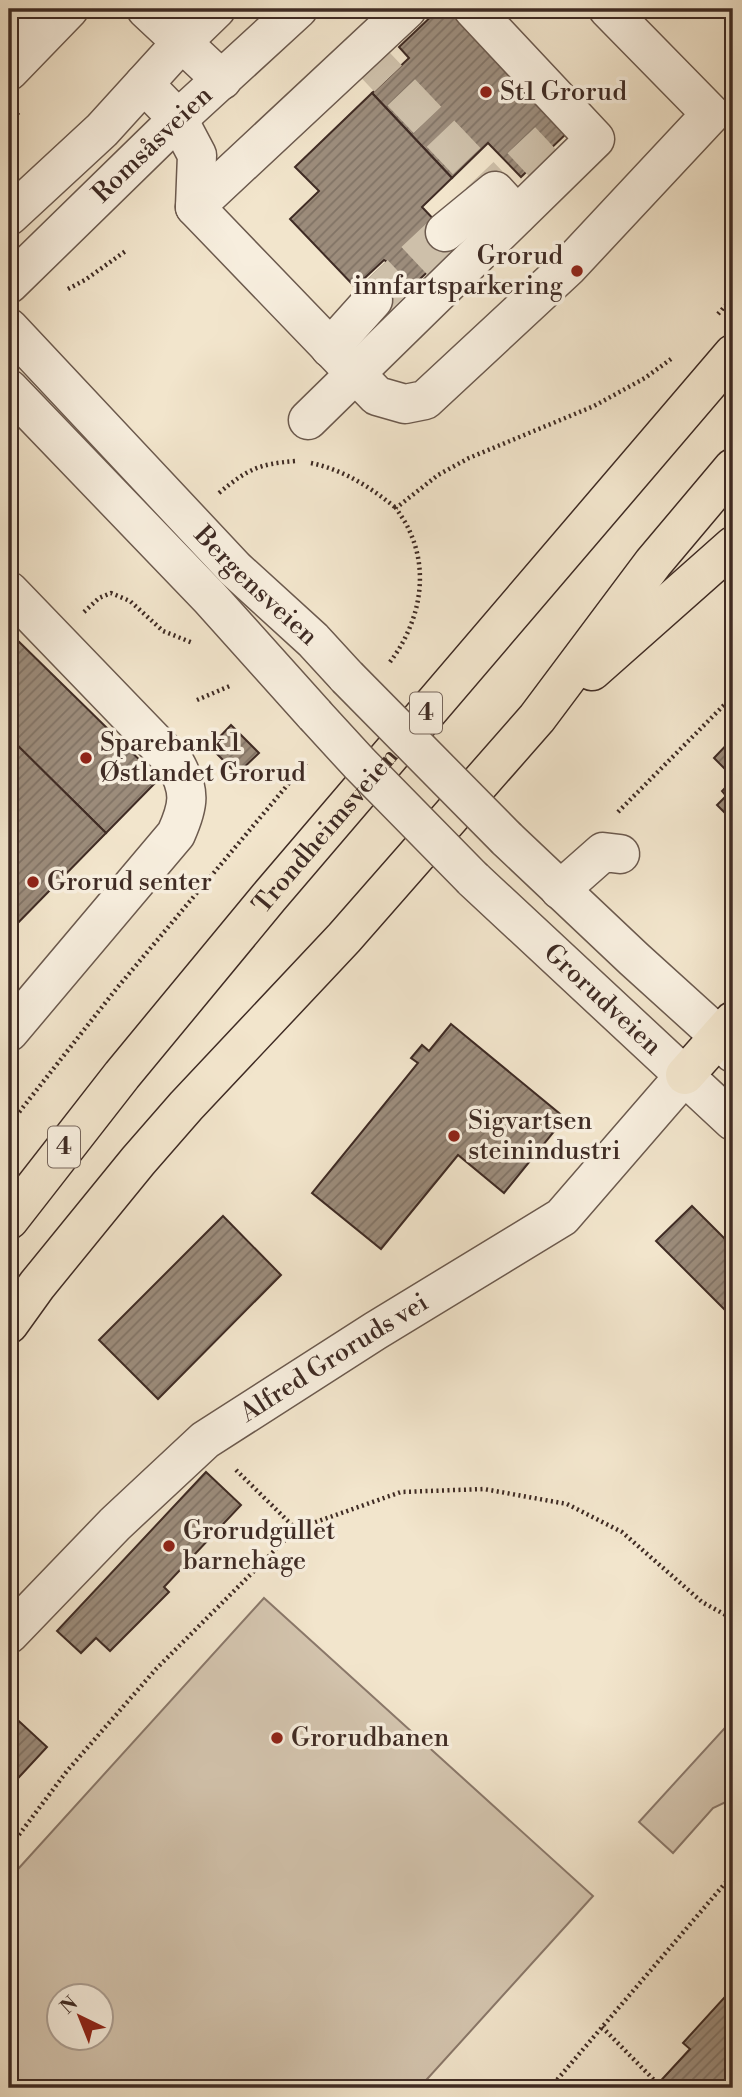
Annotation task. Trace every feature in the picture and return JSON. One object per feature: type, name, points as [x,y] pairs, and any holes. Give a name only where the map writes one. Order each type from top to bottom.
[{"type":"highway","name":"Trondheimsveien","points":[[9,1220],[122,1075],[269,897],[733,354]]},
{"type":"highway","points":[[9,1324],[37,1285],[138,1161],[186,1106],[345,938],[537,718],[653,563],[733,468]]},
{"type":"highway","points":[[537,718],[733,546]]},
{"type":"highway","points":[[676,1085],[729,1037]]},
{"type":"street","points":[[9,19],[19,9]]},
{"type":"street","points":[[9,71],[69,9]]},
{"type":"street","points":[[146,9],[222,79]]},
{"type":"street","name":"Romsåsveien","points":[[9,216],[102,130],[182,41],[216,9]]},
{"type":"street","name":"Romsåsveien","points":[[9,284],[178,119],[299,9]]},
{"type":"street","points":[[195,207],[407,9]]},
{"type":"street","points":[[342,361],[506,203],[595,139],[473,9]]},
{"type":"street","points":[[144,84],[178,119],[197,155],[195,207],[377,397],[405,404],[425,400],[568,267],[722,102],[608,9]]},
{"type":"street","points":[[445,232],[506,203]]},
{"type":"street","points":[[308,420],[373,300]]},
{"type":"street","name":"Bergensveien","points":[[9,328],[235,569],[313,640],[507,839]]},
{"type":"street","name":"Bergensveien","points":[[9,389],[210,598],[360,764],[473,879]]},
{"type":"street","points":[[9,591],[175,763],[184,779],[187,797],[185,814],[176,834],[9,1032]]},
{"type":"street","name":"Grorudveien","points":[[507,839],[560,890],[729,1037]]},
{"type":"street","points":[[560,890],[603,852],[620,854]]},
{"type":"street","name":"Grorudveien","points":[[473,879],[676,1085],[733,1121]]},
{"type":"street","name":"Alfred Groruds vei","points":[[9,1634],[116,1524],[205,1440],[375,1331],[562,1217],[676,1085]]},
{"type":"path","points":[[62,291],[85,280],[127,250]]},
{"type":"path","points":[[218,494],[242,473],[270,463],[300,461],[328,467],[356,480],[396,508]]},
{"type":"path","points":[[56,639],[99,598],[111,593],[130,601],[163,631],[197,645]]},
{"type":"path","points":[[198,700],[239,682]]},
{"type":"path","points":[[618,812],[733,696]]},
{"type":"path","points":[[205,1440],[296,1529]]},
{"type":"path","points":[[9,1848],[67,1771],[156,1669],[296,1529],[401,1492],[484,1489],[567,1504],[622,1532],[702,1602],[733,1619]]},
{"type":"path","points":[[550,2088],[733,1874]]},
{"type":"path","points":[[602,2027],[658,2084]]},
{"type":"shaded area","name":"Grorudbanen","points":[[264,1598],[593,1896],[419,2088],[9,2088],[9,1879]]},
{"type":"shaded area","points":[[733,1719],[733,1787],[728,1801],[713,1808],[673,1853],[639,1822]]},
{"type":"building","points":[[439,9],[449,9],[568,132],[521,177],[488,143],[452,178],[372,93],[409,58],[399,47]]},
{"type":"building","points":[[372,93],[452,178],[422,207],[457,244],[385,312],[361,287],[387,262],[384,260],[355,287],[290,219],[319,191],[295,167]]},
{"type":"building","points":[[9,632],[159,779],[106,833],[9,737]]},
{"type":"building","points":[[231,725],[259,753],[237,774],[210,747]]},
{"type":"building","name":"Grorud senter","points":[[9,737],[106,833],[9,932]]},
{"type":"building","points":[[733,738],[733,777],[714,758]]},
{"type":"building","points":[[733,780],[733,821],[717,805],[726,796],[722,791]]},
{"type":"building","name":"Sigvartsen steinindustri","points":[[451,1024],[565,1118],[504,1193],[458,1155],[381,1249],[312,1193],[418,1063],[411,1058],[422,1045],[429,1051]]},
{"type":"building","points":[[692,1206],[733,1247],[733,1301],[725,1310],[656,1241]]},
{"type":"building","points":[[223,1216],[281,1275],[158,1399],[99,1340]]},
{"type":"building","name":"Grorudgullet barnehage","points":[[206,1472],[241,1505],[164,1587],[169,1592],[110,1651],[96,1638],[81,1653],[57,1631]]},
{"type":"building","points":[[9,1712],[47,1747],[9,1788]]},
{"type":"building","points":[[733,1988],[733,2088],[654,2088],[690,2049],[683,2043]]},
{"type":"tunnel","points":[[362,51],[495,191],[574,117]]},
{"type":"tunnel","points":[[373,300],[445,232]]},
{"type":"place","name":"St1 Grorud","points":[[486,92]]},
{"type":"place","name":"Grorud innfartsparkering","points":[[577,271]]},
{"type":"place","name":"Sparebank 1 Østlandet Grorud","points":[[86,758]]},
{"type":"place","name":"Grorud senter","points":[[33,882]]},
{"type":"place","name":"Sigvartsen steinindustri","points":[[454,1136]]},
{"type":"place","name":"Grorudgullet barnehage","points":[[169,1546]]},
{"type":"place","name":"Grorudbanen","points":[[277,1738]]}]
